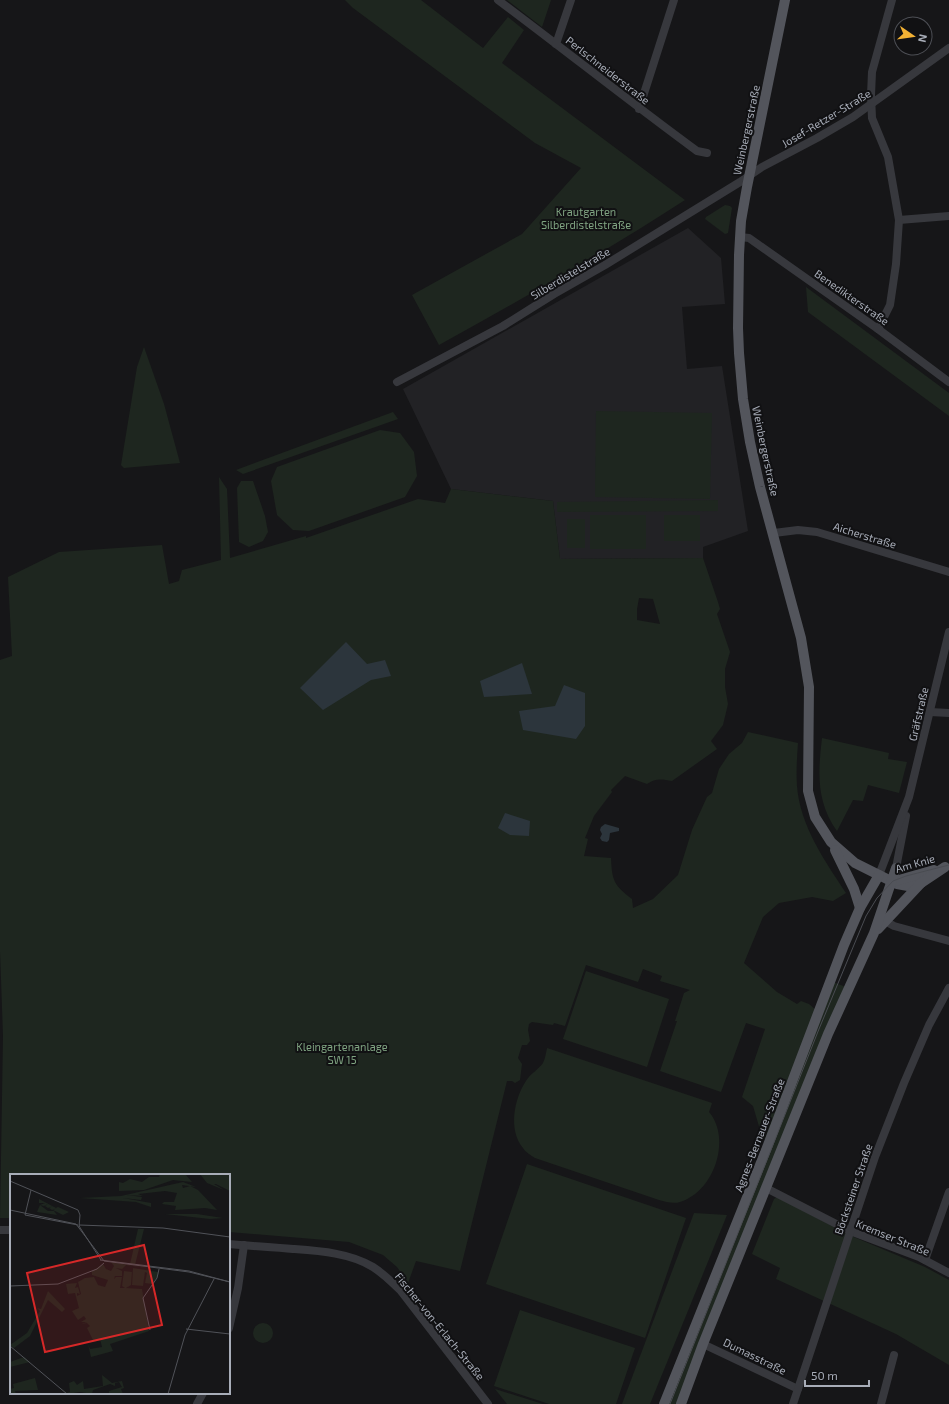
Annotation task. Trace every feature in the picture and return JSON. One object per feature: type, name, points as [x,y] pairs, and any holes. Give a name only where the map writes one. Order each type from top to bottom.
[{"type":"main road","name":"Weinbergerstraße","points":[[785,0],[749,175],[740,236],[738,328],[741,383],[750,442],[760,487],[802,638],[809,687],[808,791],[815,817],[830,842],[852,861],[878,875],[890,886],[908,886],[921,883]]},
{"type":"main road","points":[[830,842],[854,889],[860,908]]},
{"type":"main road","name":"Am Knie","points":[[885,920],[921,883],[947,866]]},
{"type":"main road","name":"Am Knie","points":[[890,886],[947,866]]},
{"type":"main road","points":[[681,1404],[703,1344],[828,1034],[874,933],[896,868]]},
{"type":"main road","name":"Am Knie","points":[[878,875],[896,868]]},
{"type":"main road","name":"Agnes-Bernauer-Straße","points":[[664,1404],[768,1145],[833,973],[860,908],[878,875]]},
{"type":"main road","points":[[874,933],[885,920]]},
{"type":"street","name":"Perlschneiderstraße","points":[[498,0],[639,109],[698,151],[707,153]]},
{"type":"street","points":[[556,44],[571,0]]},
{"type":"street","points":[[639,109],[674,0]]},
{"type":"street","points":[[878,329],[890,305],[896,264],[899,220],[888,156],[872,118],[872,72],[892,0]]},
{"type":"street","name":"Josef-Retzer-Straße","points":[[749,175],[817,138],[871,105],[949,48]]},
{"type":"street","name":"Silberdistelstraße","points":[[397,382],[503,326],[740,182],[749,175]]},
{"type":"street","points":[[899,220],[949,216]]},
{"type":"street","name":"Benedikterstraße","points":[[740,236],[749,238],[878,329],[949,382]]},
{"type":"street","name":"Aicherstraße","points":[[774,533],[798,530],[817,532],[949,572]]},
{"type":"street","name":"Gräfstraße","points":[[896,868],[908,801],[949,632]]},
{"type":"street","points":[[930,712],[949,713]]},
{"type":"street","name":"Gräfstraße","points":[[878,875],[908,801]]},
{"type":"street","points":[[885,920],[894,926],[949,938]]},
{"type":"street","name":"Böcksteiner Straße","points":[[792,1404],[875,1157],[929,1025],[949,988]]},
{"type":"street","name":"Kremser Straße","points":[[766,1188],[850,1231],[925,1260],[949,1273]]},
{"type":"street","points":[[925,1260],[949,1192]]},
{"type":"street","name":"Fischer-von-Erlach-Straße","points":[[230,1244],[321,1251],[359,1260],[373,1267],[388,1278],[401,1291],[488,1404]]},
{"type":"street","points":[[230,1324],[238,1288],[244,1245]]},
{"type":"street","name":"Dumasstraße","points":[[703,1344],[798,1389]]},
{"type":"street","points":[[881,1404],[894,1355]]},
{"type":"street","points":[[197,1404],[202,1394]]},
{"type":"shaded area","points":[[688,228],[721,258],[725,304],[682,307],[687,369],[722,366],[748,531],[703,547],[703,558],[560,559],[553,501],[451,489],[403,389]]},
{"type":"shaded area","points":[[346,642],[367,664],[385,660],[391,676],[371,680],[323,710],[300,688]]},
{"type":"shaded area","points":[[522,663],[532,694],[484,697],[480,681]]},
{"type":"shaded area","points":[[564,685],[585,693],[585,726],[576,739],[523,730],[519,711],[555,706]]},
{"type":"shaded area","points":[[505,813],[530,821],[529,836],[510,835],[498,828]]},
{"type":"shaded area","points":[[605,824],[619,828],[619,831],[610,833],[609,840],[607,842],[602,841],[600,838],[602,834],[600,830],[601,827]]},
{"type":"green space","name":"Krautgarten Silberdistelstraße","points":[[345,0],[421,0],[483,48],[508,17],[524,30],[502,63],[685,200],[563,275],[439,345],[412,295],[522,234],[581,168],[535,143],[353,8]]},
{"type":"green space","points":[[507,0],[551,0],[542,27]]},
{"type":"green space","points":[[725,205],[732,208],[728,233],[725,234],[705,219]]},
{"type":"green space","points":[[806,287],[949,393],[949,416],[808,312]]},
{"type":"green space","points":[[144,347],[164,404],[180,463],[124,468],[121,465],[137,367]]},
{"type":"green space","points":[[596,411],[712,413],[710,499],[595,497]]},
{"type":"green space","points":[[393,412],[398,419],[243,474],[236,470]]},
{"type":"green space","points":[[380,430],[400,433],[414,452],[417,476],[405,497],[309,531],[293,530],[277,515],[271,481],[277,467]]},
{"type":"green space","name":"Kleingartenanlage SW 15","points":[[219,477],[227,489],[230,558],[306,536],[306,538],[418,499],[445,503],[451,489],[553,501],[560,559],[703,558],[718,602],[720,609],[717,614],[730,652],[725,669],[725,687],[728,704],[723,725],[711,741],[717,749],[672,781],[659,780],[647,784],[625,776],[611,790],[612,792],[594,816],[585,838],[588,839],[584,856],[611,858],[612,872],[615,882],[621,890],[632,899],[633,908],[653,899],[678,875],[692,830],[707,797],[712,793],[719,769],[729,754],[742,743],[748,732],[798,743],[797,786],[803,815],[808,829],[822,856],[846,893],[833,901],[812,897],[779,903],[763,917],[744,963],[777,992],[797,1004],[801,1001],[809,1004],[816,1010],[767,1143],[761,1133],[753,1106],[742,1097],[765,1029],[746,1023],[721,1092],[660,1071],[677,1021],[675,1021],[684,993],[690,990],[660,981],[662,976],[643,969],[638,982],[586,965],[565,1026],[554,1023],[553,1025],[532,1022],[529,1024],[528,1030],[530,1041],[527,1045],[522,1045],[518,1058],[522,1064],[520,1080],[515,1083],[512,1081],[507,1081],[460,1271],[416,1261],[408,1283],[397,1267],[383,1255],[349,1242],[230,1232],[230,1174],[10,1174],[10,1218],[0,1218],[3,1036],[0,951],[0,660],[12,656],[8,577],[59,552],[162,545],[169,584],[179,581],[182,570],[221,560]],"holes":[[[639,598],[653,599],[660,624],[637,620]]]},
{"type":"green space","points":[[241,481],[253,481],[265,516],[268,532],[263,541],[249,547],[239,542],[237,488]]},
{"type":"green space","points":[[718,500],[718,511],[557,512],[557,502]]},
{"type":"green space","points":[[590,515],[646,515],[646,549],[590,549]]},
{"type":"green space","points":[[664,515],[700,515],[700,541],[664,541]]},
{"type":"green space","points":[[567,519],[585,519],[585,548],[567,548]]},
{"type":"green space","points":[[822,738],[889,753],[888,759],[907,762],[899,793],[868,785],[863,801],[853,800],[837,831],[825,809],[820,786],[819,775]]},
{"type":"green space","points":[[586,971],[669,999],[647,1067],[563,1039]]},
{"type":"green space","points":[[833,982],[846,987],[677,1404],[667,1404]]},
{"type":"green space","points":[[547,1048],[712,1103],[709,1112],[716,1123],[719,1136],[719,1150],[716,1163],[702,1188],[692,1196],[680,1202],[667,1202],[535,1158],[526,1151],[518,1141],[515,1132],[514,1114],[522,1088],[530,1076],[543,1063]]},
{"type":"green space","points":[[527,1164],[686,1218],[645,1338],[486,1284]]},
{"type":"green space","points":[[777,1197],[849,1235],[925,1267],[949,1280],[949,1365],[896,1334],[776,1279],[780,1268],[752,1254],[774,1199]]},
{"type":"green space","points":[[694,1213],[727,1215],[650,1404],[622,1404]]},
{"type":"green space","points":[[520,1310],[635,1348],[616,1404],[549,1404],[494,1386]]},
{"type":"green space","points":[[263,1323],[270,1326],[273,1333],[270,1340],[263,1343],[256,1340],[253,1333],[256,1326]]},
{"type":"green space","points":[[495,1389],[543,1404],[507,1404]]},
{"type":"tram line","points":[[670,1404],[819,1029],[866,916],[877,898],[893,881],[906,876],[949,865]]}]
